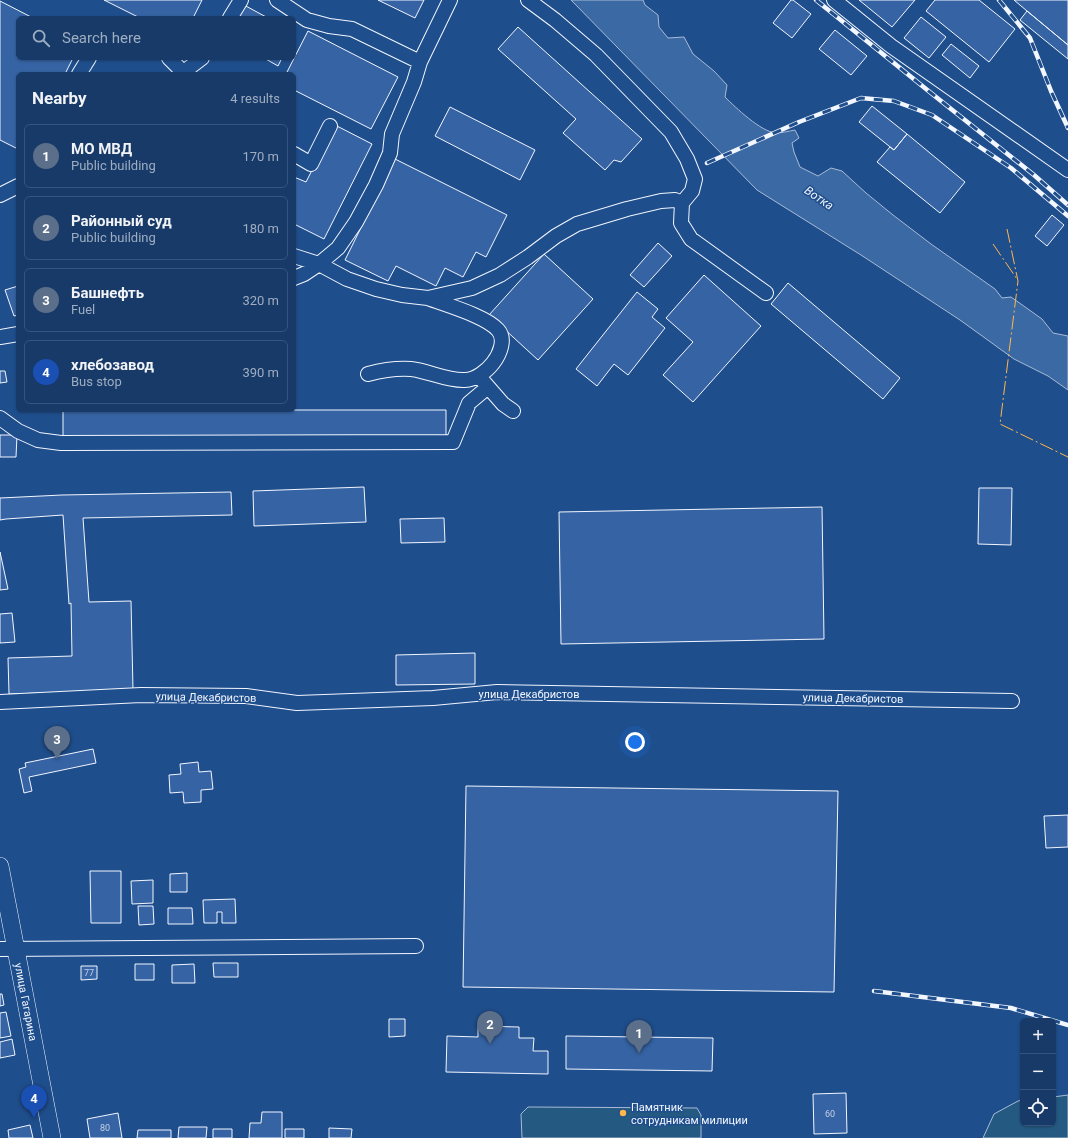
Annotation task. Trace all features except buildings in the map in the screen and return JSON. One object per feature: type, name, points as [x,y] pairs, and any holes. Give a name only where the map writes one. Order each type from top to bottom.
[{"type":"main road","name":"улица Гагарина","points":[[0,866],[8,949],[52,1138]]},
{"type":"street","points":[[231,16],[240,0]]},
{"type":"street","points":[[277,0],[307,20],[329,26],[352,29],[420,62]]},
{"type":"street","points":[[296,277],[304,274],[319,264],[338,248],[356,222],[376,185],[390,153],[392,134],[414,82],[420,62],[450,0]]},
{"type":"street","points":[[528,0],[555,20],[596,55],[671,132],[687,159],[695,179],[692,191],[682,203],[680,223],[691,239],[766,293]]},
{"type":"street","points":[[834,0],[890,46],[1068,170]]},
{"type":"street","points":[[80,72],[89,60]]},
{"type":"street","points":[[171,60],[181,72]]},
{"type":"street","points":[[183,72],[199,60]]},
{"type":"street","points":[[296,155],[311,164],[330,126]]},
{"type":"street","points":[[0,195],[16,187]]},
{"type":"street","points":[[428,298],[472,288],[500,275],[528,257],[556,236],[577,224],[627,209],[661,201],[674,200],[682,203]]},
{"type":"street","points":[[296,257],[319,264],[347,279],[376,289],[402,295],[428,298],[484,319],[498,330],[502,340],[500,351],[493,364],[479,376],[466,380],[411,369],[389,369],[368,374]]},
{"type":"street","points":[[0,337],[16,334]]},
{"type":"street","points":[[479,376],[503,404],[513,412]]},
{"type":"street","points":[[0,418],[18,431],[38,440],[61,443],[453,442],[469,403],[488,387]]},
{"type":"street","name":"улица Декабристов","points":[[0,702],[141,695],[246,696],[296,703],[433,698],[497,692],[1012,700]]},
{"type":"street","points":[[8,949],[416,946]]},
{"type":"shaded area","points":[[1068,1095],[1068,1138],[983,1138],[994,1114],[1020,1101],[1020,1126],[1056,1126],[1056,1097]]},
{"type":"shaded area","points":[[528,1107],[697,1108],[701,1115],[701,1138],[522,1138],[521,1114]]},
{"type":"water","name":"Вотка","points":[[571,0],[643,0],[645,5],[658,15],[659,27],[668,38],[684,37],[693,54],[714,71],[727,85],[725,97],[742,113],[756,124],[770,132],[778,133],[795,130],[799,138],[792,143],[800,167],[818,176],[831,168],[842,171],[893,215],[995,289],[1002,298],[1011,297],[1042,319],[1053,333],[1068,336],[1068,390],[1048,376],[1014,359],[960,320],[861,255],[757,190]]},
{"type":"railway","points":[[816,0],[1034,175],[1068,205]]},
{"type":"railway","points":[[999,0],[1030,38],[1051,91],[1068,128]]},
{"type":"railway","points":[[707,163],[799,122],[861,98],[894,101],[932,115],[1011,168],[1068,216]]},
{"type":"railway","points":[[874,991],[1011,1008],[1068,1025]]},
{"type":"power","points":[[1007,229],[1018,281],[1000,424],[1068,457]]},
{"type":"power","points":[[993,244],[1017,279]]},
{"type":"place","name":"Башнефть","points":[[57,759]]},
{"type":"place","name":"Районный суд","points":[[490,1044]]},
{"type":"place","name":"МО МВД","points":[[639,1053]]},
{"type":"place","name":"Памятник сотрудникам милиции","points":[[623,1113]]},
{"type":"place","name":"хлебозавод","points":[[34,1118]]}]
